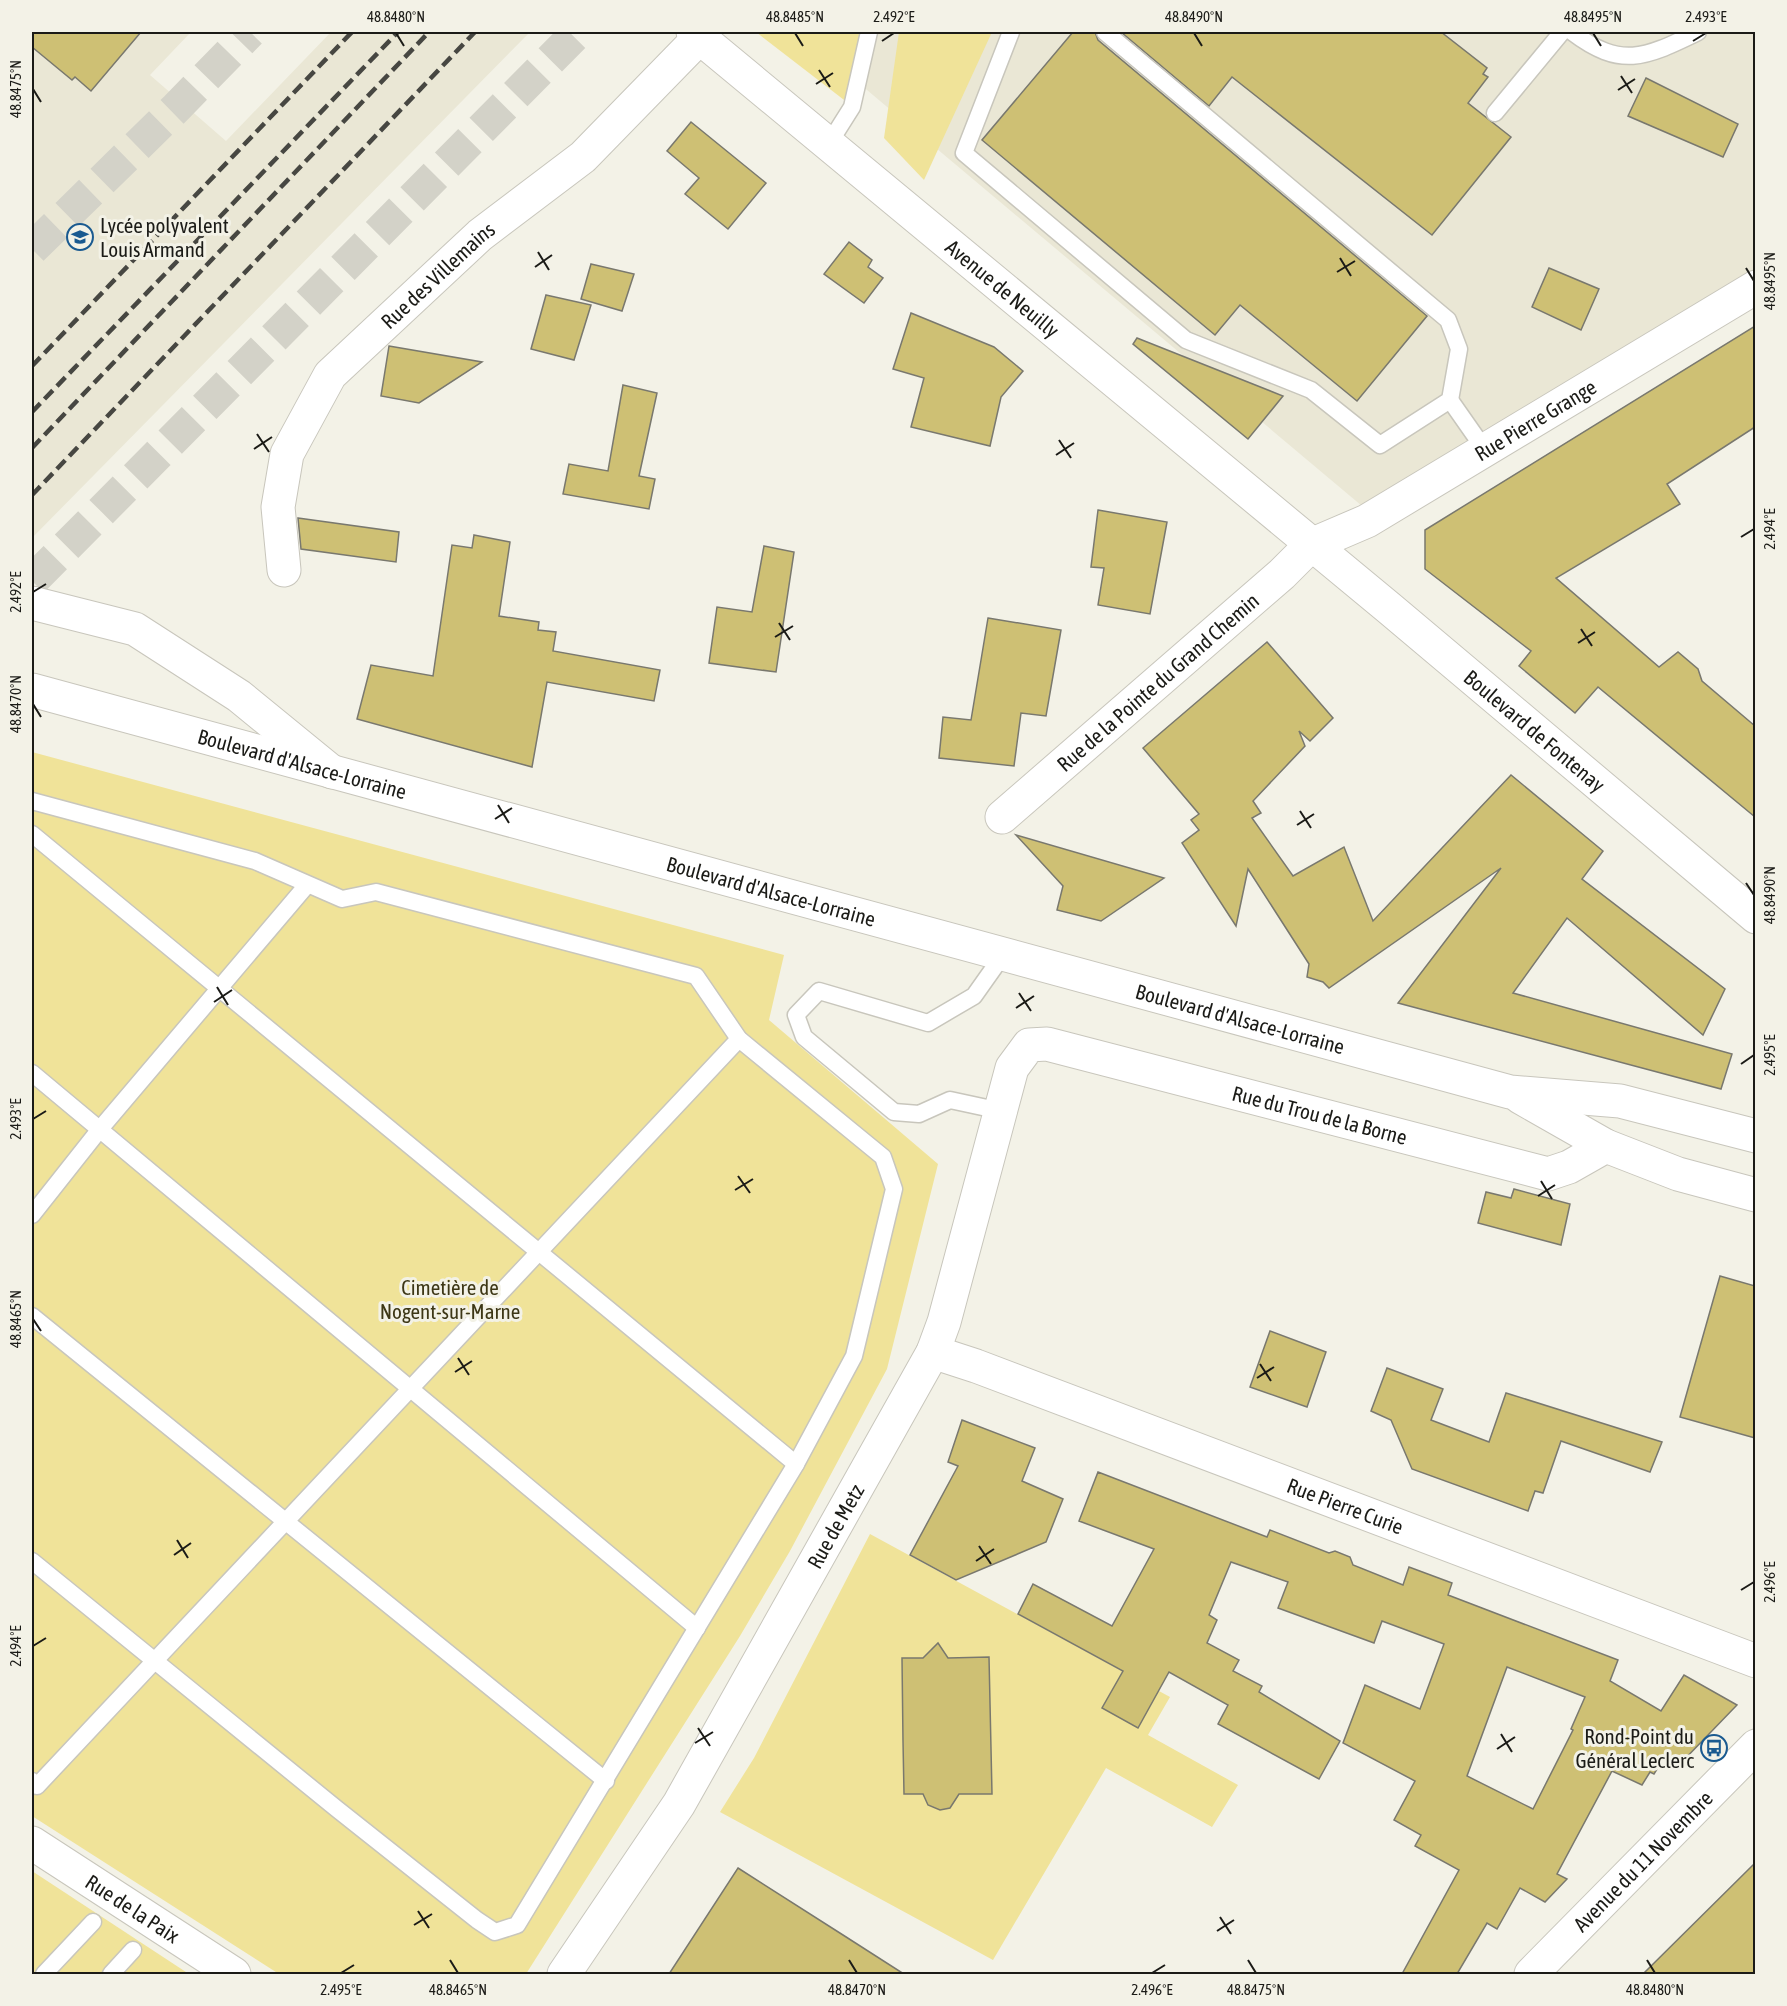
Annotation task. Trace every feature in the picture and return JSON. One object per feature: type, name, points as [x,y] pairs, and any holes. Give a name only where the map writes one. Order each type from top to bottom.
[{"type":"street","name":"Avenue de Neuilly","points":[[697,34],[1311,545]]},
{"type":"street","name":"Rue des Villemains","points":[[284,570],[278,507],[287,454],[330,375],[480,235],[583,157],[697,34]]},
{"type":"street","name":"Rue Pierre Grange","points":[[1311,545],[1367,521],[1755,287]]},
{"type":"street","name":"Rue de la Pointe du Grand Chemin","points":[[1002,818],[1282,574],[1311,545]]},
{"type":"street","name":"Boulevard de Fontenay","points":[[1311,545],[1755,917]]},
{"type":"street","points":[[32,603],[135,629],[239,696],[332,772]]},
{"type":"street","name":"Boulevard d'Alsace-Lorraine","points":[[32,690],[1510,1092],[1620,1101],[1755,1136]]},
{"type":"street","name":"Rue du Trou de la Borne","points":[[1029,1045],[1047,1044],[1548,1174],[1569,1167],[1606,1146]]},
{"type":"street","name":"Rue de Metz","points":[[564,1974],[679,1804],[933,1352],[944,1322],[1012,1068],[1029,1045]]},
{"type":"street","name":"Boulevard d'Alsace-Lorraine","points":[[1510,1092],[1606,1146],[1678,1174],[1755,1195]]},
{"type":"street","name":"Rue Pierre Curie","points":[[933,1352],[976,1366],[1755,1661]]},
{"type":"street","name":"Avenue du 11 Novembre","points":[[1531,1974],[1755,1746]]},
{"type":"street","name":"Rue de la Paix","points":[[32,1843],[234,1974]]},
{"type":"lane","points":[[828,145],[852,107],[869,32]]},
{"type":"lane","points":[[1011,32],[964,153],[1186,340],[1311,390],[1380,445],[1450,400]]},
{"type":"lane","points":[[1105,32],[1448,320],[1459,350],[1450,400],[1485,450]]},
{"type":"lane","points":[[1495,113],[1562,32]]},
{"type":"lane","points":[[1572,32],[1591,46],[1624,57],[1657,52],[1698,32]]},
{"type":"lane","points":[[32,801],[255,861],[342,899],[376,892],[696,976],[739,1039],[883,1157],[894,1189],[854,1356],[796,1464],[517,1925],[495,1932],[337,1809],[32,1561]]},
{"type":"lane","points":[[32,834],[796,1464]]},
{"type":"lane","points":[[32,1215],[100,1129],[307,885]]},
{"type":"lane","points":[[1001,1111],[950,1100],[919,1114],[894,1112],[804,1036],[796,1016],[819,991],[928,1023],[974,996],[1003,955]]},
{"type":"lane","points":[[32,1781],[37,1786],[739,1039]]},
{"type":"lane","points":[[32,1073],[409,1390],[697,1628]]},
{"type":"lane","points":[[32,1316],[606,1781]]},
{"type":"lane","points":[[44,1974],[93,1922]]},
{"type":"lane","points":[[111,1974],[133,1950]]},
{"type":"shaded area","points":[[32,32],[191,32],[150,75],[226,141],[331,32],[530,32],[32,538]]},
{"type":"shaded area","points":[[798,32],[1755,32],[1755,269],[1362,506]]},
{"type":"green space","points":[[756,32],[866,32],[848,103]]},
{"type":"green space","points":[[899,32],[992,32],[924,180],[884,138]]},
{"type":"green space","name":"Cimetière de Nogent-sur-Marne","points":[[32,752],[784,955],[769,1020],[938,1164],[887,1369],[790,1551],[740,1636],[526,1974],[279,1974],[32,1816]]},
{"type":"green space","points":[[870,1534],[1170,1697],[1148,1735],[1238,1785],[1212,1827],[1106,1768],[993,1960],[720,1812],[754,1758]]},
{"type":"green space","points":[[32,1871],[189,1974],[32,1974]]},
{"type":"building","points":[[32,32],[141,32],[91,91],[75,77],[72,80],[32,47]]},
{"type":"building","points":[[1073,32],[1095,32],[1098,40],[1427,316],[1357,401],[1240,305],[1215,335],[982,140]]},
{"type":"building","points":[[1121,32],[1441,32],[1487,68],[1483,74],[1488,77],[1468,103],[1511,137],[1432,235],[1232,77],[1209,106]]},
{"type":"building","points":[[1646,78],[1738,124],[1723,157],[1628,116]]},
{"type":"building","points":[[691,122],[766,183],[728,229],[685,194],[699,178],[667,151]]},
{"type":"building","points":[[849,242],[872,260],[868,267],[883,278],[864,303],[824,274]]},
{"type":"building","points":[[591,264],[634,274],[622,311],[581,299]]},
{"type":"building","points":[[1549,268],[1599,289],[1581,330],[1532,307]]},
{"type":"building","points":[[546,295],[591,305],[574,360],[531,349]]},
{"type":"building","points":[[911,313],[994,347],[1023,371],[1001,397],[990,446],[911,427],[924,378],[893,369]]},
{"type":"building","points":[[1755,326],[1755,427],[1667,484],[1680,504],[1556,578],[1659,667],[1678,652],[1698,669],[1702,681],[1755,726],[1755,817],[1598,687],[1575,713],[1519,666],[1531,651],[1425,569],[1425,530]]},
{"type":"building","points":[[1137,338],[1283,396],[1248,439],[1133,344]]},
{"type":"building","points":[[389,346],[482,362],[419,403],[381,396]]},
{"type":"building","points":[[623,385],[657,393],[639,476],[655,479],[649,509],[563,494],[569,464],[608,471]]},
{"type":"building","points":[[1098,510],[1167,522],[1150,614],[1098,605],[1104,568],[1091,567]]},
{"type":"building","points":[[298,518],[399,532],[396,562],[301,549]]},
{"type":"building","points":[[474,535],[510,542],[499,616],[539,622],[538,630],[556,632],[553,651],[660,670],[654,701],[547,682],[532,767],[357,719],[371,665],[433,676],[452,545],[472,548]]},
{"type":"building","points":[[764,546],[794,552],[776,672],[709,663],[717,607],[752,612]]},
{"type":"building","points":[[988,618],[1061,630],[1046,716],[1021,713],[1014,766],[939,758],[943,717],[971,720]]},
{"type":"building","points":[[1267,642],[1333,718],[1310,741],[1299,731],[1305,746],[1253,801],[1261,813],[1252,818],[1293,876],[1344,847],[1373,921],[1511,775],[1603,851],[1582,879],[1725,989],[1703,1035],[1567,918],[1513,993],[1732,1054],[1721,1089],[1398,1003],[1501,868],[1329,988],[1323,982],[1307,977],[1309,964],[1248,869],[1236,926],[1182,843],[1199,830],[1191,820],[1199,814],[1143,748]]},
{"type":"building","points":[[1016,835],[1164,878],[1101,921],[1057,910],[1063,886]]},
{"type":"building","points":[[1514,1189],[1570,1204],[1561,1245],[1478,1223],[1486,1192],[1511,1198]]},
{"type":"building","points":[[1720,1276],[1755,1286],[1755,1438],[1680,1417]]},
{"type":"building","points":[[1270,1331],[1326,1352],[1307,1407],[1250,1387]]},
{"type":"building","points":[[1387,1368],[1443,1389],[1431,1420],[1489,1442],[1506,1393],[1662,1442],[1650,1472],[1561,1441],[1543,1493],[1535,1491],[1528,1511],[1412,1469],[1391,1420],[1371,1411]]},
{"type":"building","points":[[962,1420],[1035,1448],[1022,1481],[1063,1499],[1046,1542],[956,1580],[910,1555],[958,1466],[948,1462]]},
{"type":"building","points":[[1098,1472],[1267,1537],[1270,1530],[1329,1553],[1335,1551],[1350,1557],[1353,1565],[1403,1585],[1409,1567],[1452,1583],[1448,1595],[1618,1660],[1610,1681],[1661,1711],[1684,1675],[1737,1705],[1679,1765],[1665,1756],[1654,1774],[1650,1772],[1642,1785],[1612,1771],[1557,1874],[1567,1879],[1545,1902],[1520,1888],[1497,1929],[1487,1923],[1457,1974],[1402,1974],[1459,1870],[1415,1846],[1421,1835],[1394,1820],[1415,1781],[1343,1743],[1365,1685],[1420,1709],[1444,1644],[1382,1621],[1374,1643],[1278,1608],[1288,1582],[1231,1562],[1209,1615],[1217,1620],[1207,1643],[1239,1660],[1233,1671],[1262,1686],[1259,1692],[1340,1741],[1319,1779],[1218,1724],[1228,1705],[1169,1672],[1138,1728],[1102,1708],[1123,1671],[1018,1614],[1033,1584],[1112,1626],[1154,1549],[1079,1521]],"holes":[[[1507,1667],[1585,1697],[1571,1729],[1573,1730],[1533,1809],[1467,1776]]]},
{"type":"building","points":[[938,1643],[948,1658],[989,1657],[992,1794],[959,1794],[950,1808],[940,1810],[928,1805],[923,1794],[904,1794],[902,1658],[923,1658]]},
{"type":"building","points":[[1755,1863],[1755,1974],[1643,1974]]},
{"type":"building","points":[[738,1868],[843,1935],[904,1974],[669,1974]]},
{"type":"tunnel","points":[[32,249],[250,32]]},
{"type":"tunnel","points":[[32,581],[578,32]]},
{"type":"railway","points":[[32,366],[352,32]]},
{"type":"railway","points":[[32,412],[398,32]]},
{"type":"railway","points":[[32,448],[429,32]]},
{"type":"railway","points":[[32,495],[475,32]]},
{"type":"place","name":"Lycée polyvalent Louis Armand","points":[[80,237]]},
{"type":"place","name":"Rond-Point du Général Leclerc","points":[[1714,1748]]}]
